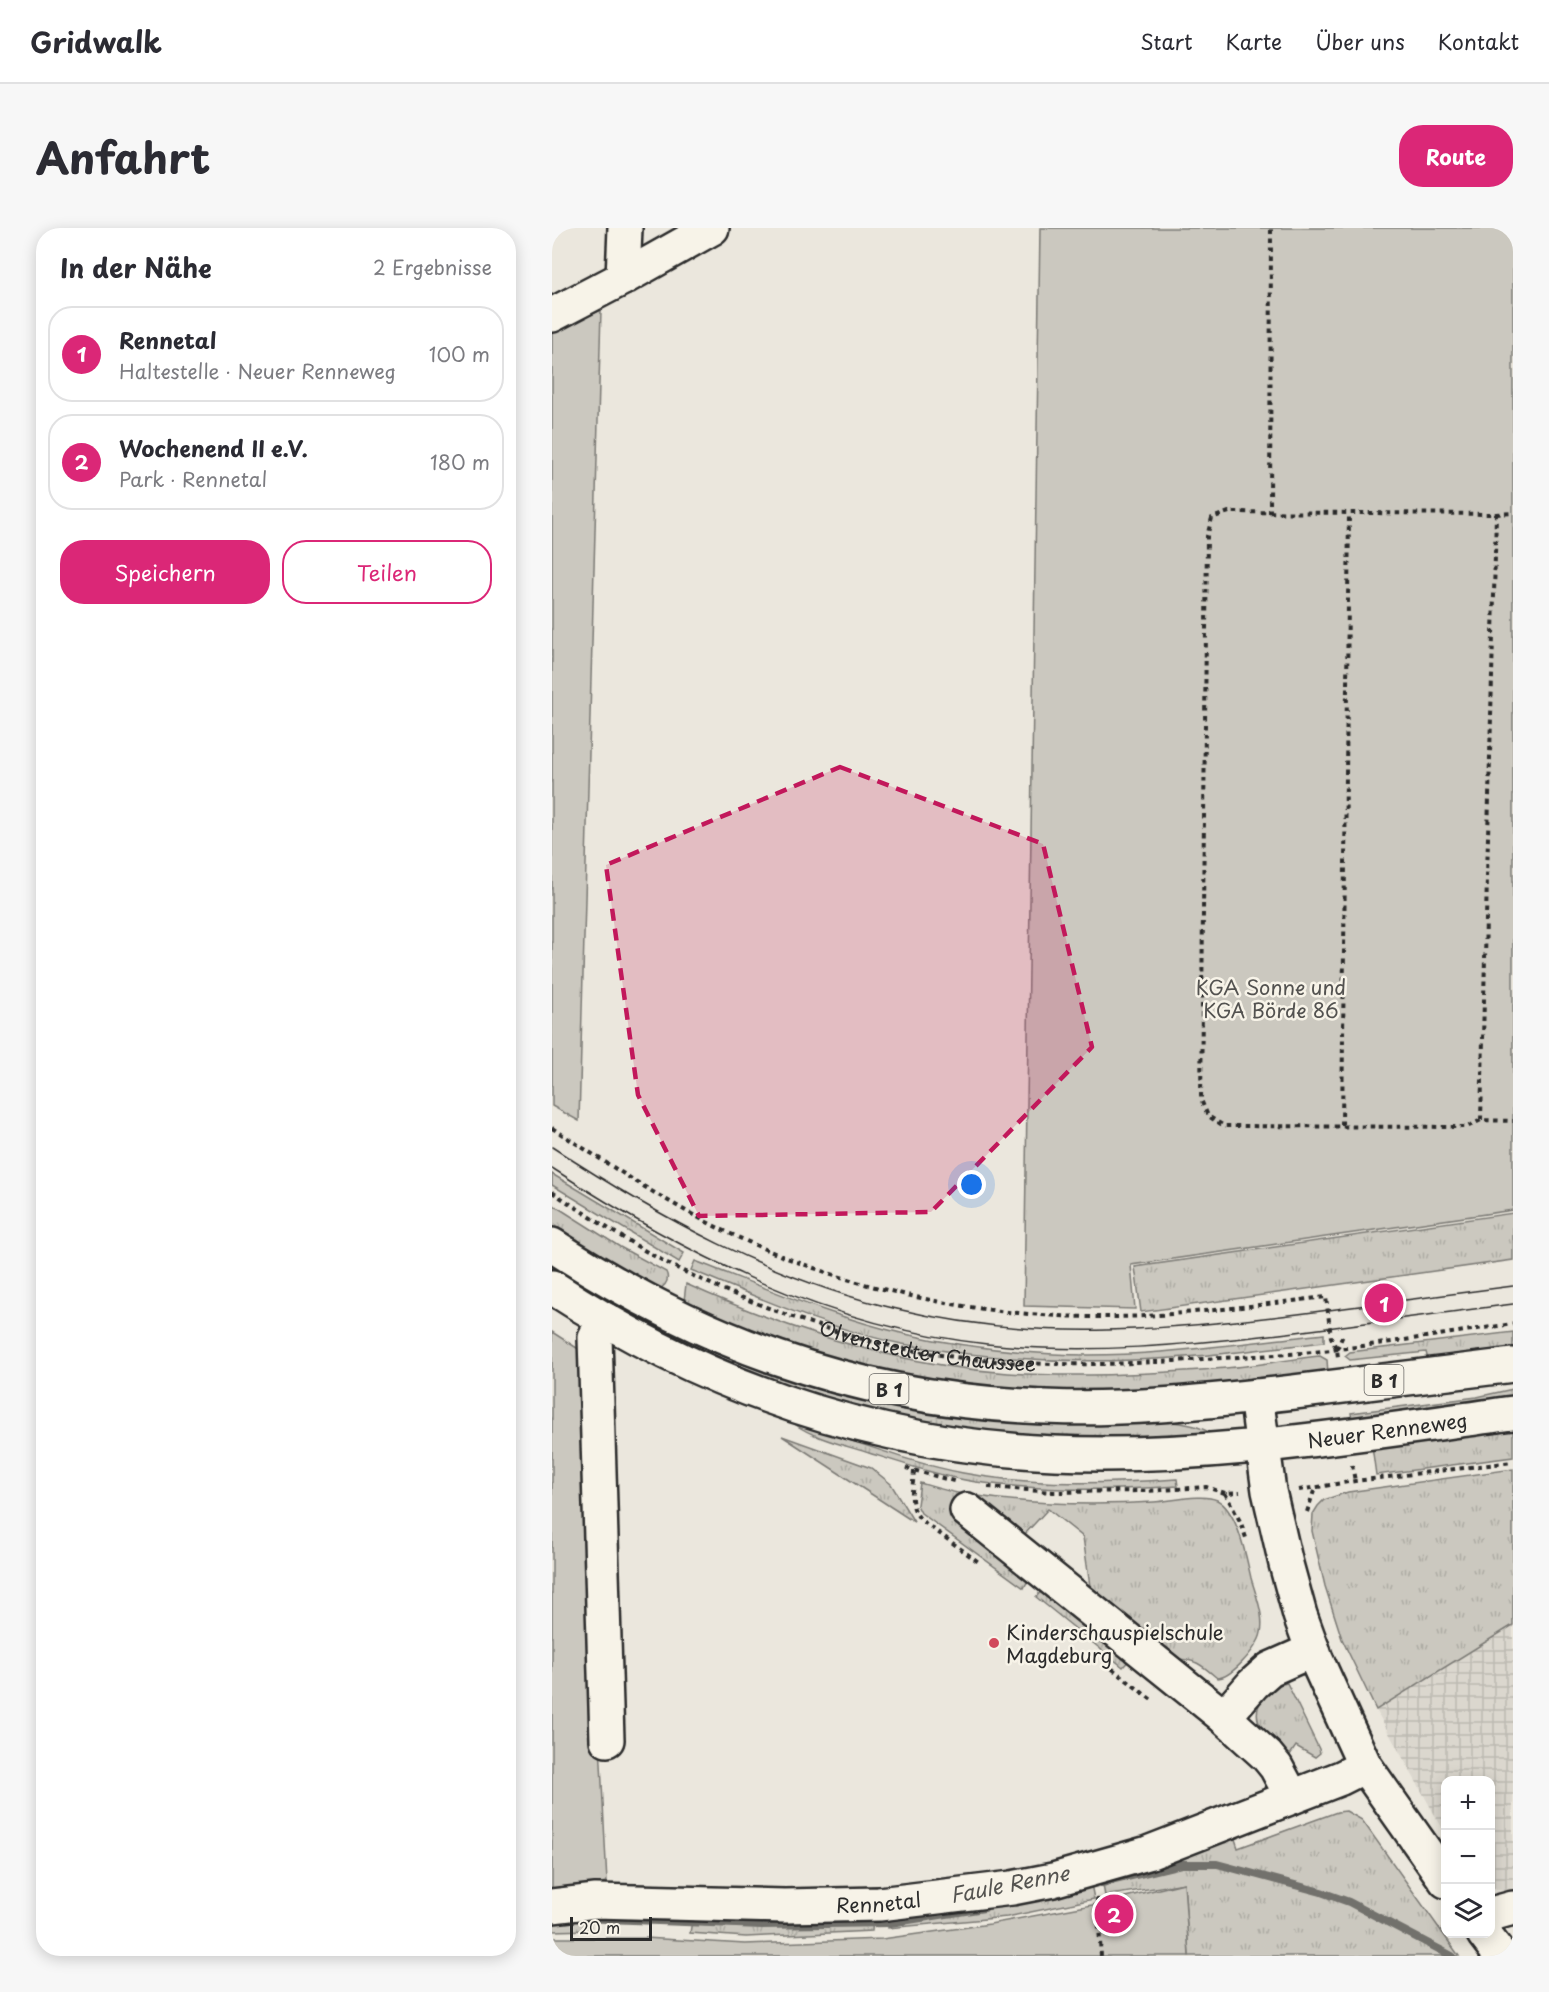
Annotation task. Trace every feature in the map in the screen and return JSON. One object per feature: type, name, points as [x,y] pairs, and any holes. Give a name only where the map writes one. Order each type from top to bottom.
[{"type":"street","points":[[623,278],[625,228]]},
{"type":"street","points":[[552,315],[712,228]]},
{"type":"street","name":"B 1","points":[[552,1245],[623,1289],[711,1333],[775,1358],[885,1389],[961,1401],[1065,1407],[1187,1403],[1513,1365]]},
{"type":"street","name":"B 1","points":[[552,1287],[648,1344],[736,1385],[806,1409],[887,1431],[956,1444],[1056,1453],[1185,1451],[1262,1444]]},
{"type":"street","points":[[606,1320],[595,1337],[607,1740]]},
{"type":"street","points":[[1256,1396],[1269,1491],[1300,1615],[1313,1650],[1365,1766],[1441,1874]]},
{"type":"street","name":"Neuer Renneweg","points":[[1262,1444],[1513,1413]]},
{"type":"street","points":[[967,1510],[1224,1717],[1267,1756],[1276,1767],[1292,1797]]},
{"type":"street","points":[[1224,1717],[1253,1684],[1270,1669],[1313,1650]]},
{"type":"street","name":"Rennetal","points":[[552,1906],[596,1900],[785,1906],[879,1904],[1012,1888],[1063,1878],[1148,1853],[1341,1778],[1365,1766]]},
{"type":"street","points":[[1495,1913],[1513,1908]]},
{"type":"street","points":[[1487,1938],[1502,1956]]},
{"type":"path","points":[[1270,513],[1271,228]]},
{"type":"path","points":[[1513,513],[1229,512],[1212,518],[1207,536],[1202,1100],[1208,1116],[1224,1126],[1467,1127],[1481,1120],[1513,1121]]},
{"type":"path","points":[[1342,1125],[1348,513]]},
{"type":"path","points":[[1481,1120],[1496,514]]},
{"type":"path","points":[[552,1128],[696,1216],[731,1234],[800,1263],[871,1286],[907,1296],[984,1310],[1024,1314],[1103,1316],[1185,1313],[1326,1297],[1332,1337],[1337,1350]]},
{"type":"path","name":"Olvenstedter Chaussee","points":[[552,1192],[641,1248],[681,1270],[776,1310],[835,1331],[925,1353],[1026,1364],[1111,1365],[1337,1350]]},
{"type":"path","points":[[1337,1350],[1513,1324]]},
{"type":"path","points":[[1337,1350],[1343,1335]]},
{"type":"path","points":[[1296,1490],[1355,1480],[1513,1462]]},
{"type":"path","points":[[1097,1896],[1101,1956]]},
{"type":"highlighted area","points":[[840,767],[1043,844],[1092,1047],[931,1212],[699,1216],[638,1095],[606,865]]},
{"type":"shaded area","points":[[1513,1625],[1513,1890],[1495,1889],[1495,1776],[1441,1776],[1441,1826],[1376,1710]]},
{"type":"green space","name":"KGA Sonne und KGA Börde 86","points":[[1040,228],[1513,228],[1513,1210],[1131,1265],[1135,1309],[1024,1306]]},
{"type":"green space","points":[[601,310],[579,1121],[552,1106],[552,333]]},
{"type":"green space","points":[[552,1174],[684,1253],[679,1262],[552,1185]]},
{"type":"green space","points":[[552,1204],[620,1247],[666,1272],[665,1285],[658,1290],[552,1230]]},
{"type":"green space","points":[[1513,1213],[1513,1260],[1141,1312],[1135,1267]]},
{"type":"green space","points":[[695,1261],[851,1319],[905,1334],[978,1347],[1034,1353],[1086,1355],[1188,1350],[1324,1334],[1324,1342],[1133,1360],[1046,1360],[959,1353],[875,1338],[821,1321],[691,1270]]},
{"type":"green space","points":[[552,1265],[620,1306],[691,1342],[755,1368],[821,1390],[889,1406],[957,1416],[1087,1424],[1171,1422],[1197,1427],[1209,1434],[1071,1441],[908,1423],[752,1379],[552,1274]]},
{"type":"green space","points":[[686,1284],[764,1316],[843,1343],[966,1369],[1008,1373],[1117,1375],[1238,1367],[1320,1356],[1327,1360],[1328,1373],[1158,1391],[1029,1393],[896,1376],[771,1342],[684,1301]]},
{"type":"green space","points":[[552,1332],[580,1350],[607,1882],[552,1890]]},
{"type":"green space","points":[[1513,1332],[1513,1349],[1428,1360],[1426,1352],[1350,1360],[1345,1356],[1350,1352]]},
{"type":"green space","points":[[1513,1389],[1513,1398],[1352,1419],[1351,1413],[1477,1397]]},
{"type":"green space","points":[[793,1423],[920,1463],[963,1473],[1016,1480],[1070,1483],[1177,1479],[1178,1486],[1077,1489],[976,1482],[922,1469],[840,1444],[802,1429]]},
{"type":"green space","points":[[1513,1428],[1513,1457],[1376,1475],[1372,1446]]},
{"type":"green space","points":[[782,1436],[871,1468],[891,1484],[914,1522]]},
{"type":"green space","points":[[1513,1469],[1513,1625],[1376,1710],[1342,1639],[1325,1586],[1312,1531],[1313,1514],[1324,1500],[1348,1492]]},
{"type":"green space","points":[[920,1483],[958,1493],[1035,1502],[1131,1503],[1195,1497],[1217,1500],[1236,1524],[1244,1547],[1261,1617],[1259,1639],[1241,1663],[1223,1677],[1217,1678],[1203,1666],[1193,1662],[1174,1659],[1091,1593],[1083,1537],[1048,1509],[1024,1535],[1027,1582],[1024,1588],[921,1513],[917,1505]]},
{"type":"green space","points":[[1044,1588],[1132,1657],[1123,1667],[1036,1597]]},
{"type":"green space","points":[[1287,1683],[1319,1749],[1320,1753],[1315,1757],[1296,1746],[1290,1755],[1268,1737],[1258,1721],[1259,1706],[1266,1693],[1272,1688]]},
{"type":"green space","points":[[1346,1811],[1362,1820],[1441,1931],[1441,1938],[1446,1938],[1459,1956],[1189,1956],[1184,1883],[1105,1896],[1101,1875],[1234,1836],[1238,1848],[1337,1812]]},
{"type":"green space","points":[[1090,1879],[1094,1899],[1007,1917],[888,1928],[888,1915]]},
{"type":"green space","points":[[1184,1883],[1189,1956],[552,1956],[552,1939],[554,1938],[645,1938],[745,1944],[882,1939],[990,1924],[1092,1905]]},
{"type":"green space","points":[[589,1911],[591,1930],[552,1931],[552,1914]]},
{"type":"green space","points":[[693,1915],[873,1916],[872,1931],[746,1937],[690,1933]]},
{"type":"waterway","name":"Faule Renne","points":[[1102,1883],[1181,1864],[1217,1864],[1321,1892],[1349,1902],[1452,1956]]},
{"type":"waterway","name":"Faule Renne","points":[[581,1918],[762,1925],[890,1923],[984,1908]]},
{"type":"tram line","points":[[552,1147],[633,1198],[761,1263],[851,1297],[948,1319],[1048,1330],[1147,1329],[1325,1311],[1513,1286]]},
{"type":"tram line","points":[[552,1168],[654,1230],[759,1282],[870,1321],[928,1335],[987,1344],[1063,1349],[1175,1345],[1513,1304]]},
{"type":"place","name":"Rennetal","points":[[1384,1303]]},
{"type":"place","name":"Kinderschauspielschule Magdeburg","points":[[994,1643]]},
{"type":"place","name":"Wochenend II e.V.","points":[[1114,1914]]}]
